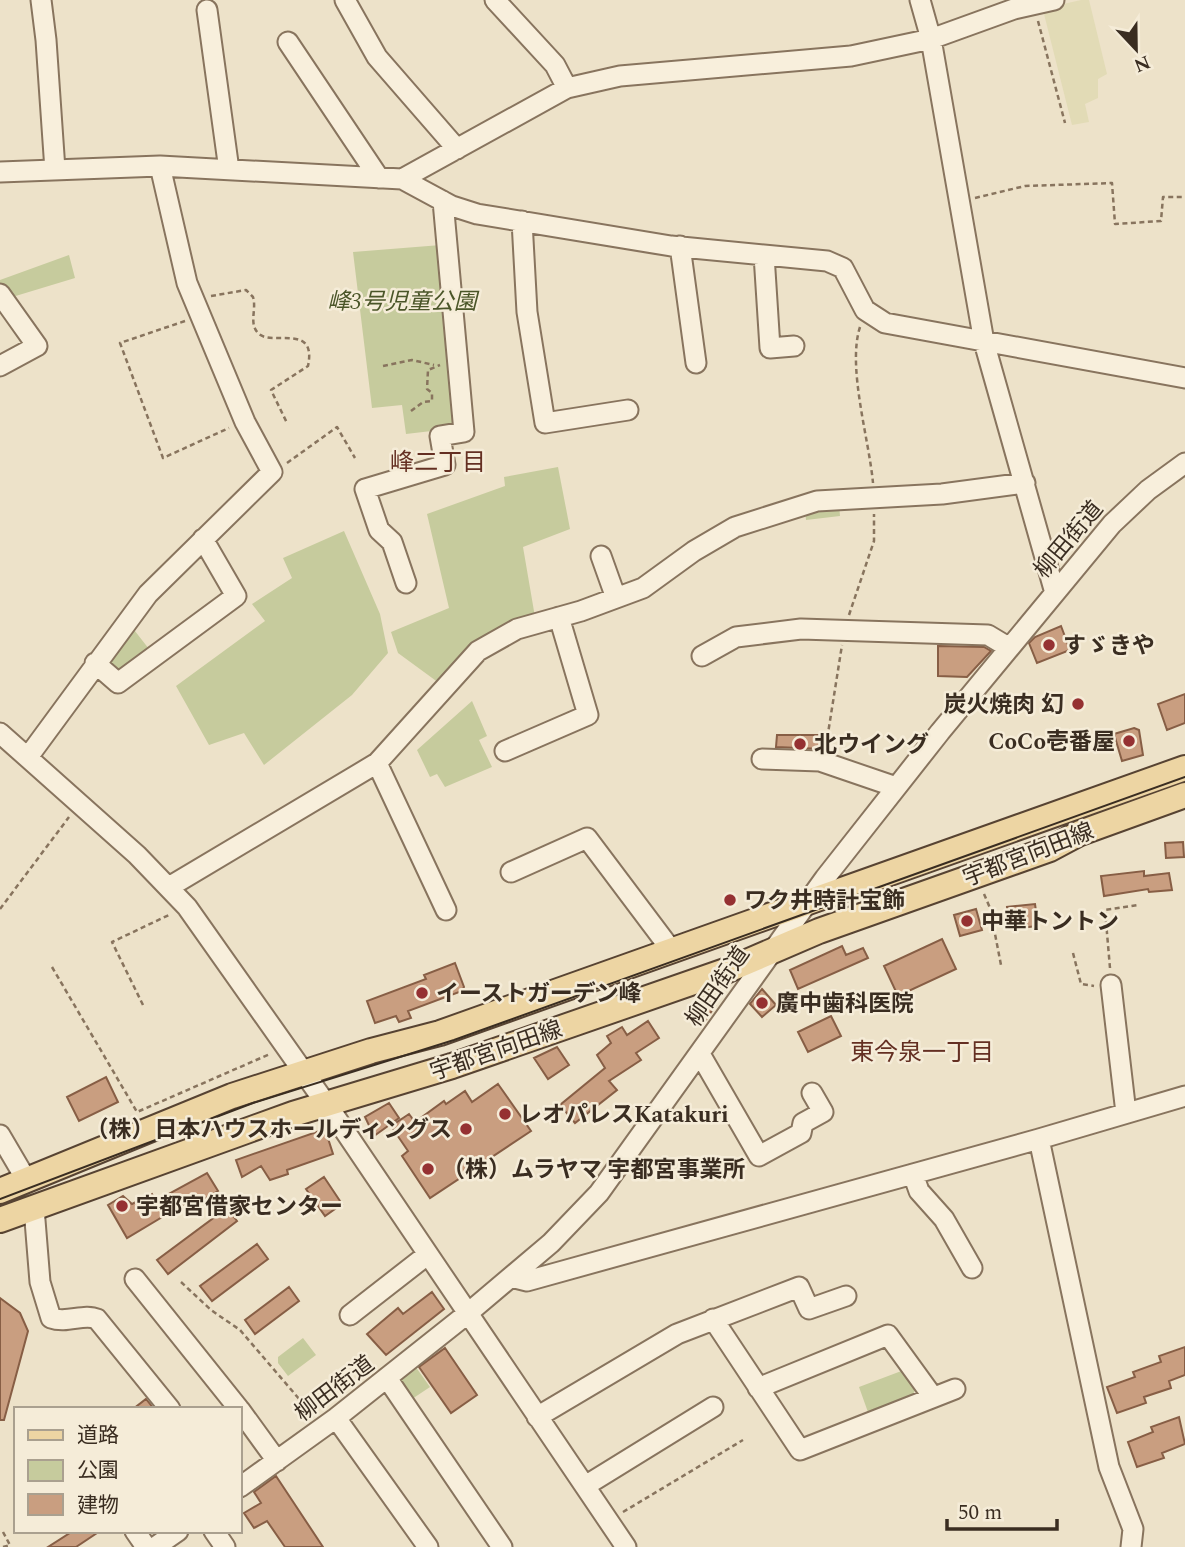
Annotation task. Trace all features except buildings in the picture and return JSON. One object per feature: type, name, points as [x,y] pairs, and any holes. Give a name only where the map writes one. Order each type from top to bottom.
[{"type":"main road","points":[[1034,820],[1123,777],[1185,754]]},
{"type":"main road","name":"宇都宮向田線","points":[[0,1191],[191,1110],[304,1072],[440,1033],[1185,768]]},
{"type":"main road","name":"宇都宮向田線","points":[[0,1220],[325,1103],[452,1066],[771,952],[818,931],[1050,849],[1080,833],[1185,795]]},
{"type":"main road","points":[[1080,833],[1100,839],[1185,810]]},
{"type":"street","points":[[41,0],[55,170]]},
{"type":"street","points":[[345,0],[377,57],[457,149]]},
{"type":"street","points":[[495,0],[555,65],[567,88]]},
{"type":"street","points":[[920,0],[931,39],[984,342],[1055,593]]},
{"type":"street","points":[[402,179],[567,88],[620,76],[851,56],[931,39],[1054,0]]},
{"type":"street","points":[[207,10],[229,170]]},
{"type":"street","points":[[288,42],[379,178]]},
{"type":"street","points":[[28,757],[148,594],[272,472],[245,422],[187,283],[160,166]]},
{"type":"street","points":[[0,172],[160,166],[402,179],[443,201],[477,214],[680,246],[827,261],[843,268],[865,310],[886,323],[1185,378]]},
{"type":"street","points":[[406,583],[392,542],[379,530],[365,489],[444,465],[440,436],[464,432],[443,201]]},
{"type":"street","points":[[522,221],[527,312],[545,423],[628,410]]},
{"type":"street","points":[[680,246],[696,363]]},
{"type":"street","points":[[764,255],[770,348],[794,346]]},
{"type":"street","points":[[0,294],[37,346],[0,366]]},
{"type":"street","name":"柳田街道","points":[[242,1487],[387,1378],[512,1277],[551,1244],[599,1193],[808,902],[1008,647],[1128,507],[1184,467]]},
{"type":"street","points":[[169,887],[377,763],[478,651],[517,629],[643,588],[694,551],[736,527],[817,501],[942,494],[1025,483]]},
{"type":"street","points":[[95,663],[118,683],[236,596],[203,539]]},
{"type":"street","points":[[601,556],[616,598]]},
{"type":"street","points":[[505,751],[588,715],[559,617]]},
{"type":"street","points":[[702,656],[736,637],[801,629],[988,635],[1008,647]]},
{"type":"street","points":[[0,733],[81,804],[187,907],[304,1072],[626,1547]]},
{"type":"street","points":[[762,759],[823,762],[896,787]]},
{"type":"street","points":[[377,763],[446,910]]},
{"type":"street","points":[[511,872],[587,838],[673,951]]},
{"type":"street","points":[[1111,985],[1126,1113]]},
{"type":"street","points":[[700,1054],[759,1156],[801,1133],[803,1123],[823,1112],[811,1093]]},
{"type":"street","points":[[512,1277],[527,1281],[1185,1096]]},
{"type":"street","points":[[0,1135],[27,1181]]},
{"type":"street","points":[[1039,1139],[1109,1467],[1133,1529],[1132,1547]]},
{"type":"street","points":[[913,1174],[919,1191],[944,1219],[972,1268]]},
{"type":"street","points":[[34,1208],[40,1282],[51,1318],[67,1321],[90,1317],[97,1319],[168,1407]]},
{"type":"street","points":[[350,1315],[427,1255]]},
{"type":"street","points":[[135,1279],[237,1407]]},
{"type":"street","points":[[537,1417],[677,1334],[713,1319],[799,1287],[809,1309],[846,1296]]},
{"type":"street","points":[[713,1319],[800,1450],[955,1389]]},
{"type":"street","points":[[758,1388],[888,1335],[933,1397]]},
{"type":"street","points":[[387,1378],[502,1547]]},
{"type":"street","points":[[585,1486],[713,1407]]},
{"type":"street","points":[[242,1413],[277,1461]]},
{"type":"street","points":[[329,1423],[428,1547]]},
{"type":"street","points":[[155,1547],[175,1533]]},
{"type":"path","points":[[1034,5],[1065,123]]},
{"type":"path","points":[[960,201],[1025,186],[1112,183],[1115,224],[1161,220],[1163,197],[1185,197]]},
{"type":"path","points":[[245,422],[163,458],[120,343],[234,290],[246,290],[253,298],[253,321],[260,334],[268,339],[295,336],[302,341],[309,360],[308,366],[271,390],[287,423]]},
{"type":"path","points":[[823,762],[844,630],[874,541],[874,498],[856,339],[865,310]]},
{"type":"path","points":[[383,366],[412,360],[441,366]]},
{"type":"path","points":[[411,411],[434,398],[426,389],[428,370],[435,366]]},
{"type":"path","points":[[272,472],[337,428],[355,458]]},
{"type":"path","points":[[0,909],[54,834],[81,804]]},
{"type":"path","points":[[976,874],[990,908],[1002,965]]},
{"type":"path","points":[[1073,953],[1081,984],[1087,987],[1111,985],[1105,910],[1139,905]]},
{"type":"path","points":[[143,1005],[112,942],[187,907]]},
{"type":"path","points":[[52,967],[137,1112],[286,1047]]},
{"type":"path","points":[[181,1282],[211,1310],[240,1330],[329,1423]]},
{"type":"path","points":[[608,1520],[743,1440]]},
{"type":"path","points":[[3,1532],[10,1546],[3,1547]]},
{"type":"shaded area","points":[[1089,0],[1107,74],[1098,79],[1098,98],[1085,104],[1089,122],[1072,125],[1044,14],[1046,8]]},
{"type":"green space","name":"峰3号児童公園","points":[[441,245],[457,428],[406,434],[402,405],[372,408],[353,252]]},
{"type":"green space","points":[[69,255],[75,278],[9,298],[0,285],[0,280]]},
{"type":"green space","points":[[558,467],[570,529],[523,547],[535,617],[491,633],[467,647],[439,683],[398,653],[391,632],[449,608],[427,514],[505,486],[504,477]]},
{"type":"green space","points":[[839,504],[840,516],[806,520],[805,509]]},
{"type":"green space","points":[[344,531],[380,614],[388,653],[352,695],[264,765],[244,733],[209,745],[176,686],[265,621],[252,604],[292,578],[283,558]]},
{"type":"green space","points":[[131,626],[149,649],[122,670],[108,665],[109,654]]},
{"type":"green space","points":[[472,701],[487,736],[479,740],[492,767],[445,787],[437,774],[430,777],[417,750]]},
{"type":"green space","points":[[303,1338],[316,1355],[288,1376],[278,1363],[278,1357]]},
{"type":"green space","points":[[415,1366],[430,1387],[409,1401],[400,1388],[401,1377]]},
{"type":"green space","points":[[904,1370],[916,1388],[911,1398],[869,1415],[859,1387]]},
{"type":"tram line","points":[[0,1199],[253,1103],[454,1040],[1185,777]]},
{"type":"place","name":"すゞきや","points":[[1049,645]]},
{"type":"place","name":"炭火焼肉 幻","points":[[1078,704]]},
{"type":"place","name":"CoCo壱番屋","points":[[1129,741]]},
{"type":"place","name":"北ウイング","points":[[800,744]]},
{"type":"place","name":"ワク井時計宝飾","points":[[730,900]]},
{"type":"place","name":"中華トントン","points":[[967,921]]},
{"type":"place","name":"イーストガーデン峰","points":[[422,993]]},
{"type":"place","name":"廣中歯科医院","points":[[762,1003]]},
{"type":"place","name":"レオパレスKatakuri","points":[[505,1114]]},
{"type":"place","name":"（株）日本ハウスホールディングス","points":[[466,1129]]},
{"type":"place","name":"（株）ムラヤマ 宇都宮事業所","points":[[428,1169]]},
{"type":"place","name":"宇都宮借家センター","points":[[122,1206]]},
{"type":"district","name":"峰二丁目","points":[[438,462]]},
{"type":"district","name":"東今泉一丁目","points":[[922,1052]]}]
